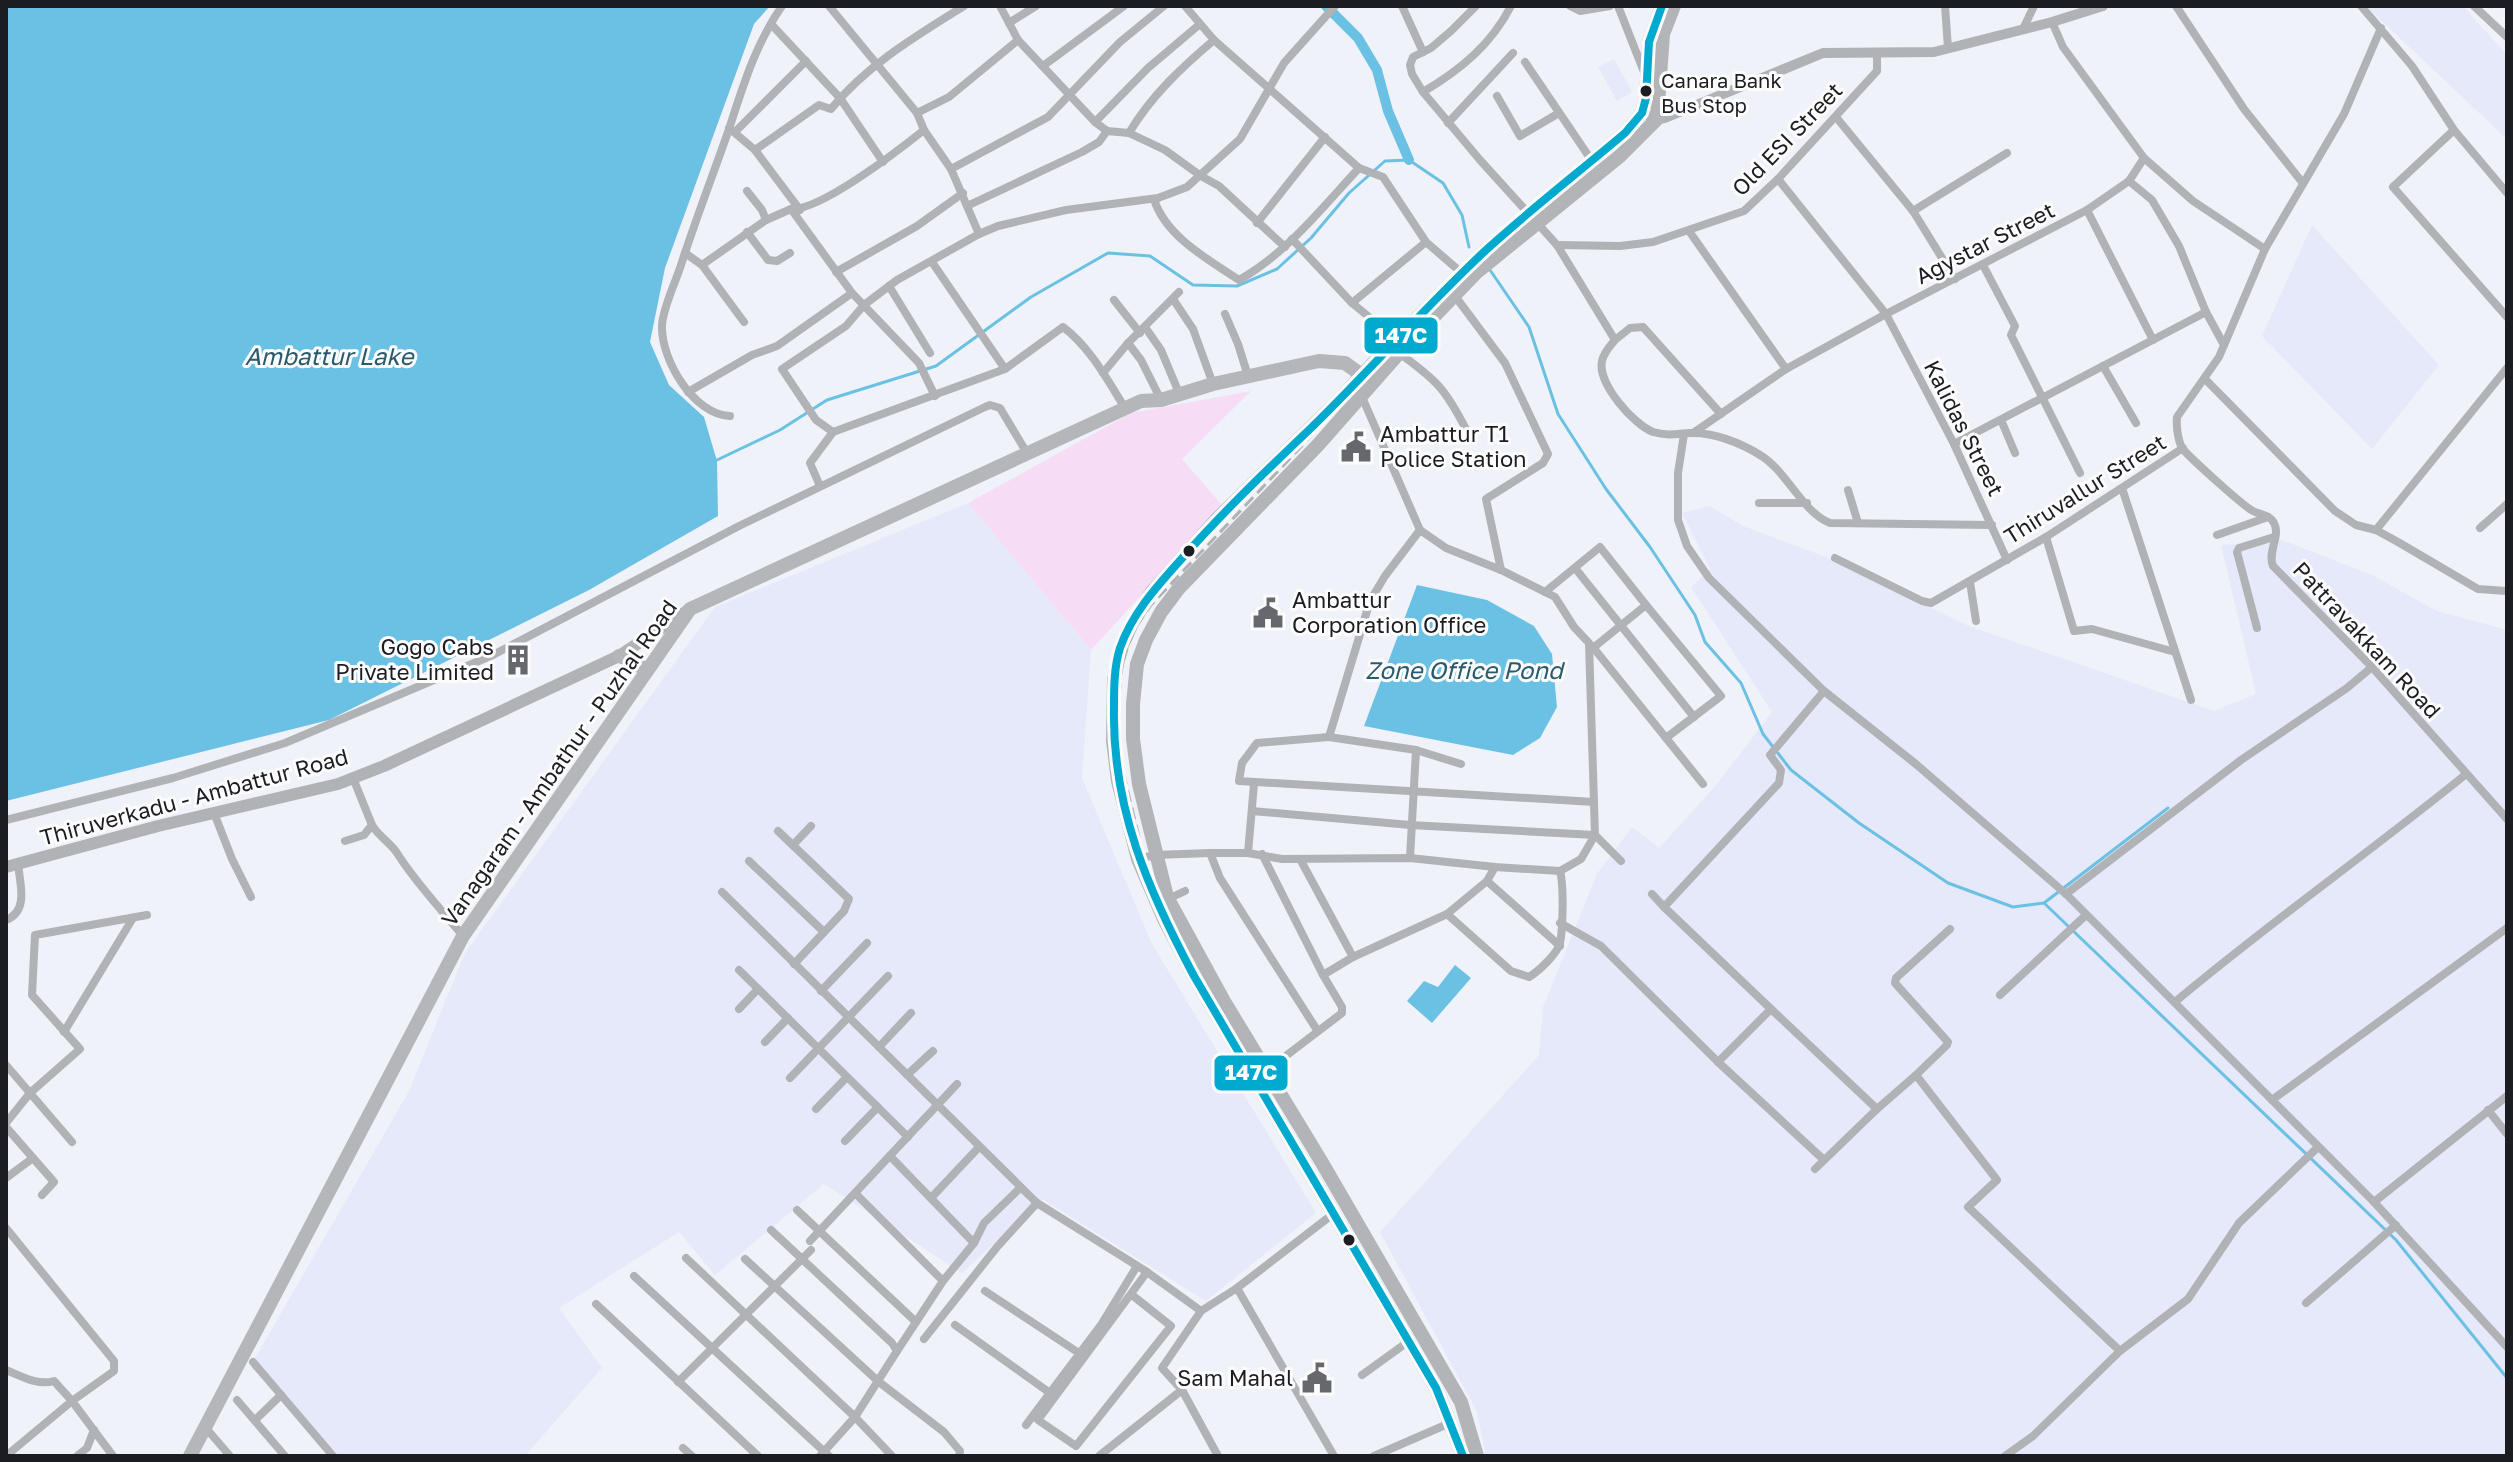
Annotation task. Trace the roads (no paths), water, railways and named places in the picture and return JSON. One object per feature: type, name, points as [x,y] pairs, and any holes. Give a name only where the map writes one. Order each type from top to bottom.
[{"type":"highway","points":[[1477,1456],[1461,1402],[1225,1003],[1168,899],[1139,784],[1133,739],[1137,664],[1161,612],[1179,588],[1358,387],[1470,271],[1625,133],[1642,113],[1646,98],[1649,42],[1662,6]]},
{"type":"highway","points":[[1531,218],[1620,156],[1657,119],[1663,34],[1674,6]]},
{"type":"highway","points":[[1398,346],[1455,296],[1470,271]]},
{"type":"highway","points":[[1358,387],[1218,518],[1151,593],[1120,649],[1114,680],[1113,741],[1118,781],[1138,859],[1164,919],[1194,976],[1436,1388],[1463,1456]]},
{"type":"main road","name":"Vanagaram - Ambathur - Puzhal Road","points":[[190,1456],[463,936],[690,609],[1141,401],[1161,400],[1213,384],[1319,361],[1338,361],[1352,367],[1358,387]]},
{"type":"main road","name":"Thiruverkadu - Ambattur Road","points":[[12,865],[353,778],[619,656],[690,609]]},
{"type":"main road","points":[[619,656],[636,662],[646,672]]},
{"type":"street","points":[[730,416],[717,416],[688,392],[675,372],[662,326],[685,253],[732,130],[742,87],[782,6]]},
{"type":"street","points":[[829,6],[917,113],[924,130],[951,169],[979,234]]},
{"type":"street","points":[[755,150],[819,105],[830,110],[878,63],[964,6]]},
{"type":"street","points":[[1000,6],[1018,40],[1095,122],[1107,131],[1129,133],[1165,150],[1219,186],[1285,247]]},
{"type":"street","points":[[1009,23],[1036,6]]},
{"type":"street","points":[[1043,66],[1124,6]]},
{"type":"street","points":[[951,169],[1048,117],[1120,42],[1164,6]]},
{"type":"street","points":[[1185,6],[1214,40],[1359,168],[1383,177],[1426,242],[1470,271]]},
{"type":"street","points":[[833,432],[816,420],[801,402],[782,369],[846,326],[864,305],[889,286],[979,234],[998,226],[1066,210],[1154,199],[1187,187],[1240,139],[1284,63],[1335,6]]},
{"type":"street","points":[[1402,6],[1423,52]]},
{"type":"street","points":[[1476,6],[1451,31],[1413,57],[1410,65],[1423,92],[1448,123],[1557,245],[1615,340]]},
{"type":"street","points":[[1423,92],[1451,76],[1476,55],[1502,24],[1511,6]]},
{"type":"street","points":[[1570,6],[1580,11],[1610,6]]},
{"type":"street","points":[[1618,6],[1646,77]]},
{"type":"street","points":[[1945,6],[1948,48]]},
{"type":"street","points":[[2023,29],[2034,6]]},
{"type":"street","points":[[1642,113],[1657,119],[1823,53],[1934,52],[2103,6]]},
{"type":"street","points":[[2176,6],[2244,109],[2302,182]]},
{"type":"street","points":[[2361,6],[2412,66],[2454,130],[2507,193]]},
{"type":"street","points":[[2474,6],[2507,37]]},
{"type":"street","points":[[2052,22],[2063,47],[2144,158],[2193,201],[2265,249]]},
{"type":"street","points":[[771,24],[840,98],[883,162]]},
{"type":"street","points":[[1095,122],[1148,68],[1200,24]]},
{"type":"street","points":[[2268,516],[2251,510],[2183,448],[2176,425],[2177,417],[2205,379],[2224,345],[2265,249],[2344,114],[2381,28]]},
{"type":"street","points":[[917,113],[949,97],[1018,40]]},
{"type":"street","points":[[1129,133],[1145,107],[1179,70],[1214,40]]},
{"type":"street","name":"Old ESI Street","points":[[1557,245],[1620,246],[1653,242],[1744,211],[1778,179],[1877,71],[1877,52]]},
{"type":"street","points":[[1448,123],[1513,53]]},
{"type":"street","points":[[732,130],[806,61]]},
{"type":"street","points":[[1525,62],[1593,162]]},
{"type":"street","points":[[1497,96],[1520,136],[1559,113]]},
{"type":"street","points":[[1836,117],[1913,211],[1955,279]]},
{"type":"street","points":[[732,130],[755,150],[852,293],[919,363],[935,396]]},
{"type":"street","points":[[702,265],[766,220],[795,209],[883,162],[924,130]]},
{"type":"street","points":[[2454,130],[2393,187],[2507,317]]},
{"type":"street","points":[[967,206],[1082,152],[1099,142],[1107,131]]},
{"type":"street","points":[[1257,223],[1325,137]]},
{"type":"street","points":[[1913,211],[2007,153]]},
{"type":"street","points":[[2144,158],[2129,181],[2152,200],[2179,246],[2206,312],[2224,345]]},
{"type":"street","points":[[1154,199],[1165,221],[1197,251],[1239,280],[1260,268],[1285,247],[1359,168]]},
{"type":"street","name":"Kalidas Street","points":[[1778,179],[1886,314],[1954,444],[2007,560]]},
{"type":"street","name":"Agystar Street","points":[[1688,434],[1786,369],[2087,210],[2129,181]]},
{"type":"street","points":[[747,191],[766,220]]},
{"type":"street","points":[[836,272],[917,226],[963,193]]},
{"type":"street","points":[[2087,210],[2153,340]]},
{"type":"street","points":[[1689,231],[1786,369]]},
{"type":"street","points":[[747,232],[768,260],[777,261],[790,253]]},
{"type":"street","points":[[1292,239],[1316,261],[1352,303],[1440,384],[1468,433]]},
{"type":"street","points":[[1352,303],[1426,242]]},
{"type":"street","points":[[685,253],[702,265],[744,322]]},
{"type":"street","points":[[932,262],[1005,369]]},
{"type":"street","points":[[1983,265],[2015,326],[2011,335],[2080,473]]},
{"type":"street","points":[[889,286],[930,353]]},
{"type":"street","points":[[688,392],[752,355],[777,346],[852,293]]},
{"type":"street","points":[[1103,373],[1176,295],[1193,329],[1213,384]]},
{"type":"street","points":[[1455,296],[1505,363],[1548,454],[1543,463],[1486,499],[1501,570]]},
{"type":"street","points":[[1114,300],[1166,359],[1179,393]]},
{"type":"street","points":[[1954,444],[2206,312]]},
{"type":"street","points":[[1225,314],[1248,376]]},
{"type":"street","points":[[820,486],[810,463],[833,432],[1005,369],[1063,327],[1074,335],[1125,408]]},
{"type":"street","points":[[1721,414],[1643,327],[1630,328],[1615,340],[1601,362],[1602,375],[1611,392],[1637,422],[1667,435],[1688,434],[1741,445],[1762,456],[1777,467],[1822,520],[1830,523],[1992,525]]},
{"type":"street","points":[[1128,343],[1141,360],[1161,400]]},
{"type":"street","points":[[2103,366],[2136,423]]},
{"type":"street","points":[[2376,530],[2507,368]]},
{"type":"street","points":[[2205,379],[2335,511],[2356,525],[2376,530],[2478,589],[2507,591]]},
{"type":"street","points":[[1358,387],[1420,530],[1446,548],[1501,570],[1555,597],[1574,627],[1703,784]]},
{"type":"street","points":[[6,820],[173,778],[285,743],[493,655],[585,609],[671,560],[990,405],[1000,408],[1027,453]]},
{"type":"street","points":[[2001,420],[2015,453]]},
{"type":"street","points":[[1688,434],[1678,473],[1678,520],[1687,546],[1709,578],[1824,691],[1917,765],[2066,894],[2272,1100],[2312,1153],[2374,1202],[2507,1347]]},
{"type":"street","name":"Thiruvallur Street","points":[[1835,558],[1931,603],[2046,537],[2183,448]]},
{"type":"street","points":[[2122,488],[2191,700]]},
{"type":"street","points":[[1848,490],[1858,523]]},
{"type":"street","points":[[1759,503],[1807,503]]},
{"type":"street","points":[[2480,528],[2507,504]]},
{"type":"street","points":[[2217,535],[2268,516]]},
{"type":"street","name":"Pattravakkam Road","points":[[2268,516],[2276,529],[2270,559],[2273,566],[2372,667],[2507,819]]},
{"type":"street","points":[[1329,737],[1370,601],[1420,530]]},
{"type":"street","points":[[2046,537],[2074,631],[2092,629],[2175,652]]},
{"type":"street","points":[[2257,628],[2237,552],[2239,548],[2274,537]]},
{"type":"street","points":[[1545,592],[1600,547],[1721,696],[1666,738]]},
{"type":"street","points":[[1575,568],[1694,717]]},
{"type":"street","points":[[1970,582],[1976,621]]},
{"type":"street","points":[[1591,645],[1646,605]]},
{"type":"street","points":[[1138,859],[1155,855],[1248,853],[1282,859],[1410,858],[1560,871],[1581,859],[1595,835],[1591,645]]},
{"type":"street","points":[[2066,894],[2241,760],[2347,688],[2372,667]]},
{"type":"street","points":[[1664,907],[1779,783],[1781,770],[1770,755],[1824,691]]},
{"type":"street","points":[[1461,764],[1416,750],[1329,737],[1257,743],[1242,763],[1239,781],[1594,802]]},
{"type":"street","points":[[1410,858],[1416,750]]},
{"type":"street","points":[[2175,1002],[2465,775]]},
{"type":"street","points":[[353,778],[378,835],[397,853],[399,860],[463,936]]},
{"type":"street","points":[[1248,853],[1254,784]]},
{"type":"street","points":[[1252,811],[1410,825],[1595,835],[1621,861]]},
{"type":"street","points":[[214,813],[251,897]]},
{"type":"street","points":[[345,841],[364,835],[372,825]]},
{"type":"street","points":[[793,845],[811,826]]},
{"type":"street","points":[[778,831],[849,899],[844,911],[794,964]]},
{"type":"street","points":[[1210,853],[1220,878],[1317,1030]]},
{"type":"street","points":[[1262,854],[1343,1010],[1339,1017],[1317,1030],[1266,1071]]},
{"type":"street","points":[[1300,859],[1353,957]]},
{"type":"street","points":[[749,861],[824,932]]},
{"type":"street","points":[[6,920],[17,914],[21,906],[12,865]]},
{"type":"street","points":[[1323,975],[1353,957],[1447,914],[1487,881],[1495,867]]},
{"type":"street","points":[[1447,914],[1511,971],[1529,977],[1560,946],[1563,885],[1560,871]]},
{"type":"street","points":[[1487,881],[1560,946]]},
{"type":"street","points":[[1168,899],[1185,891]]},
{"type":"street","points":[[722,892],[1037,1203],[1147,1272],[1201,1311]]},
{"type":"street","points":[[1652,894],[1877,1109]]},
{"type":"street","points":[[42,1195],[54,1182],[6,1125],[30,1093],[80,1049],[32,995],[35,935],[147,915]]},
{"type":"street","points":[[2000,995],[2086,915]]},
{"type":"street","points":[[64,1032],[133,918]]},
{"type":"street","points":[[1560,923],[1601,946],[1718,1062],[1824,1160]]},
{"type":"street","points":[[2272,1100],[2507,928]]},
{"type":"street","points":[[1815,1169],[1947,1045],[1948,1042],[1895,983],[1896,978],[1950,929]]},
{"type":"street","points":[[821,991],[867,943]]},
{"type":"street","points":[[739,970],[908,1137]]},
{"type":"street","points":[[790,1078],[888,976]]},
{"type":"street","points":[[739,1009],[758,989]]},
{"type":"street","points":[[1718,1062],[1771,1009]]},
{"type":"street","points":[[879,1047],[911,1013]]},
{"type":"street","points":[[765,1042],[788,1018]]},
{"type":"street","points":[[907,1075],[933,1051]]},
{"type":"street","points":[[6,1065],[72,1142]]},
{"type":"street","points":[[1916,1075],[1997,1180],[1968,1207],[2120,1351]]},
{"type":"street","points":[[816,1109],[847,1077]]},
{"type":"street","points":[[678,1382],[803,1260],[819,1231],[957,1084]]},
{"type":"street","points":[[2374,1202],[2507,1096]]},
{"type":"street","points":[[845,1141],[878,1107]]},
{"type":"street","points":[[2488,1110],[2507,1134]]},
{"type":"street","points":[[931,1198],[979,1147]]},
{"type":"street","points":[[2005,1456],[2033,1436],[2120,1351],[2188,1299],[2239,1223],[2312,1153]]},
{"type":"street","points":[[890,1156],[974,1243]]},
{"type":"street","points":[[6,1178],[33,1158]]},
{"type":"street","points":[[634,1276],[825,1454],[855,1417],[943,1281],[974,1243],[984,1223],[1020,1188]]},
{"type":"street","points":[[855,1193],[943,1281]]},
{"type":"street","points":[[924,1339],[997,1247],[1037,1203]]},
{"type":"street","points":[[797,1210],[916,1322]]},
{"type":"street","points":[[1203,1456],[1216,1452],[1182,1390],[1162,1368],[1201,1311],[1237,1288],[1333,1214]]},
{"type":"street","points":[[2306,1303],[2396,1225]]},
{"type":"street","points":[[6,1228],[114,1361],[114,1371],[72,1401],[6,1456]]},
{"type":"street","points":[[771,1230],[897,1351]]},
{"type":"street","points":[[686,1258],[855,1417],[892,1456]]},
{"type":"street","points":[[745,1259],[879,1382],[944,1432],[960,1451],[959,1456]]},
{"type":"street","points":[[1026,1425],[1137,1266]]},
{"type":"street","points":[[1132,1295],[1171,1326],[1076,1446],[1038,1420],[1147,1272]]},
{"type":"street","points":[[1237,1288],[1334,1456]]},
{"type":"street","points":[[985,1291],[1079,1353]]},
{"type":"street","points":[[596,1304],[758,1456]]},
{"type":"street","points":[[955,1325],[1050,1393]]},
{"type":"street","points":[[1362,1375],[1409,1341]]},
{"type":"street","points":[[253,1362],[333,1456]]},
{"type":"street","points":[[6,1370],[45,1384],[54,1381],[113,1456]]},
{"type":"street","points":[[1099,1456],[1182,1390]]},
{"type":"street","points":[[255,1420],[281,1395]]},
{"type":"street","points":[[237,1400],[285,1456]]},
{"type":"street","points":[[1374,1456],[1451,1423]]},
{"type":"street","points":[[204,1426],[230,1456]]},
{"type":"street","points":[[77,1456],[87,1448],[94,1430]]},
{"type":"street","points":[[6,1438],[15,1449]]},
{"type":"street","points":[[683,1448],[692,1456]]},
{"type":"water","name":"Ambattur Lake","points":[[6,6],[770,6],[754,24],[665,268],[650,342],[669,385],[704,417],[717,461],[718,516],[589,590],[329,720],[6,801]]},
{"type":"water","name":"Zone Office Pond","points":[[1417,585],[1487,600],[1534,626],[1552,654],[1557,707],[1540,738],[1513,755],[1364,726]]},
{"type":"water","points":[[1455,965],[1471,978],[1432,1023],[1407,1001],[1424,981],[1438,987]]},
{"type":"waterway","points":[[1326,6],[1358,38],[1377,70],[1388,111],[1409,160]]},
{"type":"waterway","points":[[717,460],[780,430],[827,400],[936,366],[1031,297],[1108,253],[1150,256],[1193,285],[1237,286],[1277,269],[1311,238],[1349,193],[1385,161],[1409,160],[1443,183],[1462,215],[1469,247]]},
{"type":"waterway","points":[[1490,270],[1529,327],[1558,414],[1606,489],[1650,547],[1695,615],[1705,642],[1741,683],[1763,734],[1791,770],[1859,823],[1948,883],[2013,907],[2044,903],[2168,808]]},
{"type":"waterway","points":[[2044,903],[2396,1240],[2507,1378]]},
{"type":"railway","points":[[1465,1456],[1423,1356],[1205,988],[1165,912],[1147,870],[1119,755],[1121,669],[1135,628],[1151,605],[1479,252],[1645,116],[1652,102],[1656,40],[1669,6]]},
{"type":"place","name":"Canara Bank Bus Stop","points":[[1646,91]]},
{"type":"place","name":"Ambattur T1 Police Station","points":[[1356,447]]},
{"type":"place","name":"Ambattur Corporation Office","points":[[1268,613]]},
{"type":"place","name":"Gogo Cabs Private Limited","points":[[518,660]]},
{"type":"place","name":"Sam Mahal","points":[[1317,1378]]}]
